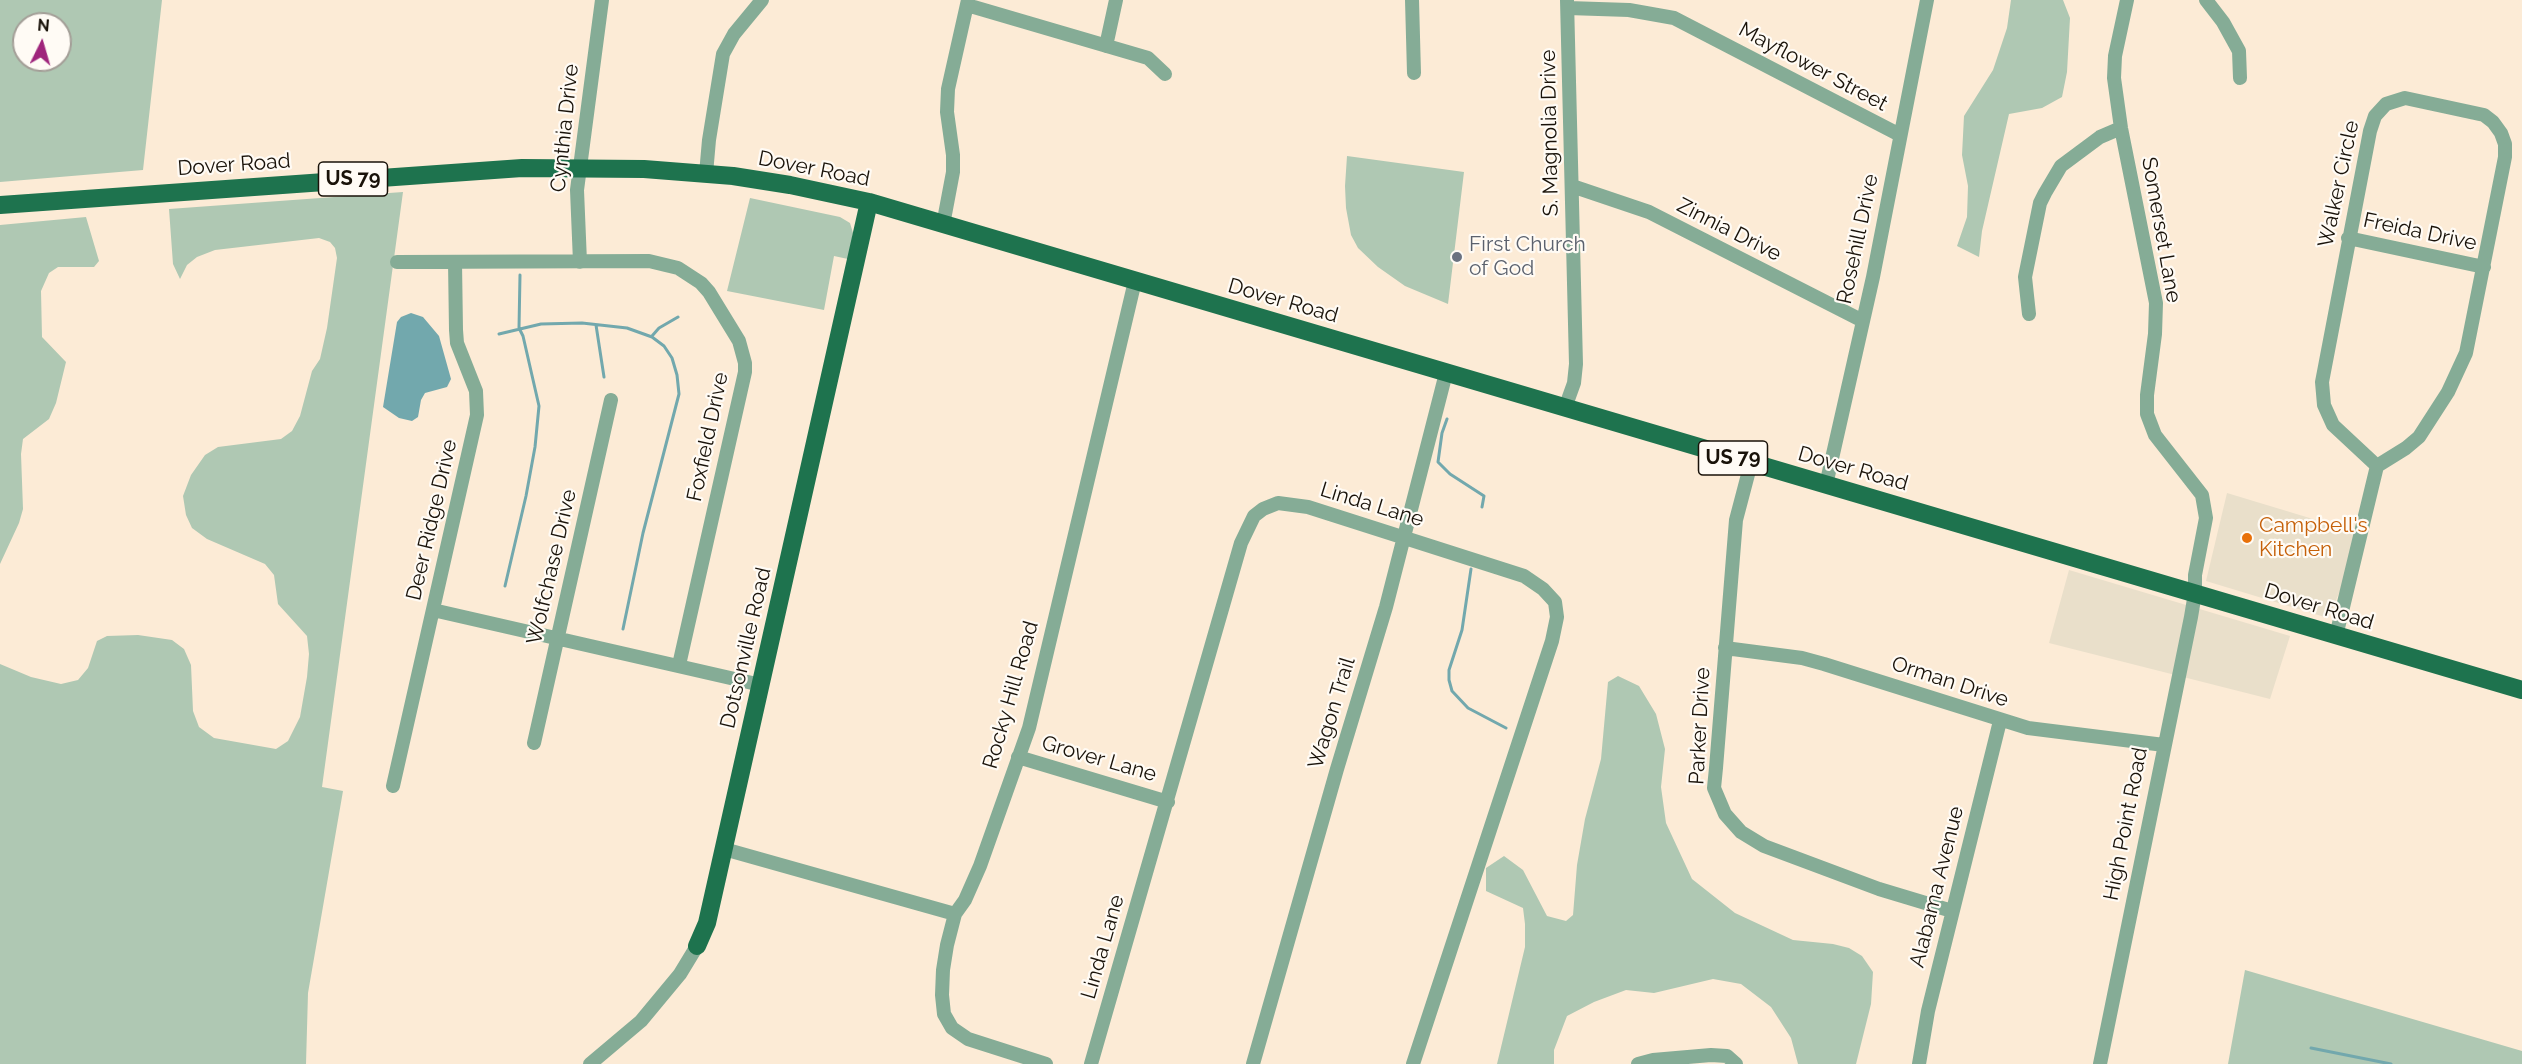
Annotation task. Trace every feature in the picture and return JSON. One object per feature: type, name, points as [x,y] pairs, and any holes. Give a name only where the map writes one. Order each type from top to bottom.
[{"type":"main road","name":"Dover Road","points":[[0,205],[463,171],[579,167],[706,174],[790,185],[869,202],[2522,690]]},
{"type":"main road","name":"Dotsonville Road","points":[[697,946],[707,923],[869,202]]},
{"type":"street","name":"Cynthia Drive","points":[[580,262],[577,190],[602,0]]},
{"type":"street","points":[[706,174],[714,99],[726,45],[762,0]]},
{"type":"street","points":[[1106,45],[1116,0]]},
{"type":"street","points":[[1412,0],[1414,73]]},
{"type":"street","name":"Rosehill Drive","points":[[1826,485],[1863,321],[1927,0]]},
{"type":"street","name":"Somerset Lane","points":[[2127,0],[2114,63],[2115,88],[2156,303],[2155,334],[2147,395],[2149,424],[2155,435],[2196,485],[2206,509],[2205,532],[2195,575],[2195,593]]},
{"type":"street","points":[[2206,0],[2223,22],[2239,51],[2240,78]]},
{"type":"street","points":[[943,225],[952,172],[948,95],[968,3],[1148,58],[1165,74]]},
{"type":"street","name":"Mayflower Street","points":[[1567,4],[1629,10],[1674,18],[1900,135]]},
{"type":"street","name":"S. Magnolia Drive","points":[[1565,408],[1574,383],[1576,364],[1567,4]]},
{"type":"street","name":"Walker Circle","points":[[2405,98],[2470,111],[2484,115],[2497,126],[2506,151],[2484,267],[2467,350],[2455,379],[2419,437],[2377,466],[2333,425],[2327,415],[2322,397],[2322,382],[2368,140],[2375,116],[2393,100],[2405,98]]},
{"type":"street","points":[[2029,314],[2025,277],[2040,203],[2061,166],[2100,137],[2121,128]]},
{"type":"street","name":"Zinnia Drive","points":[[1572,186],[1649,212],[1863,321]]},
{"type":"street","name":"Freida Drive","points":[[2348,238],[2484,267]]},
{"type":"street","name":"Foxfield Drive","points":[[397,262],[649,261],[678,268],[701,283],[709,292],[735,332],[745,363],[742,388],[679,665]]},
{"type":"street","name":"Deer Ridge Drive","points":[[393,786],[475,427],[477,406],[475,386],[457,343],[455,262]]},
{"type":"street","name":"Rocky Hill Road","points":[[1046,1064],[968,1039],[952,1029],[945,1014],[942,995],[947,945],[955,914],[965,900],[980,866],[1029,728],[1135,281]]},
{"type":"street","name":"Wagon Trail","points":[[1253,1064],[1335,774],[1386,607],[1446,373]]},
{"type":"street","name":"Wolfchase Drive","points":[[534,743],[611,399]]},
{"type":"street","name":"Parker Drive","points":[[1751,463],[1736,520],[1714,788],[1725,814],[1741,832],[1764,846],[1880,889],[1952,911]]},
{"type":"street","points":[[2336,636],[2377,466]]},
{"type":"street","name":"Linda Lane","points":[[1091,1064],[1241,543],[1254,516],[1270,505],[1278,503],[1299,505],[1524,576],[1551,596],[1555,602],[1557,617],[1552,641],[1413,1064]]},
{"type":"street","name":"High Point Road","points":[[2100,1064],[2195,593]]},
{"type":"street","points":[[433,610],[761,685]]},
{"type":"street","name":"Orman Drive","points":[[1725,648],[1802,658],[2028,728],[2164,745]]},
{"type":"street","name":"Alabama Avenue","points":[[1919,1064],[1928,1011],[2000,721]]},
{"type":"street","name":"Grover Lane","points":[[1018,757],[1168,802]]},
{"type":"street","points":[[724,849],[955,914]]},
{"type":"street","name":"Dotsonville Road","points":[[590,1064],[641,1021],[680,974],[697,946]]},
{"type":"street","points":[[1638,1064],[1653,1060],[1711,1055],[1727,1056],[1736,1064]]},
{"type":"shaded area","points":[[2227,493],[2356,532],[2344,582],[2328,618],[2206,581]]},
{"type":"shaded area","points":[[2069,570],[2290,636],[2270,699],[2049,643]]},
{"type":"green space","points":[[0,0],[162,0],[143,170],[0,182]]},
{"type":"green space","points":[[2011,0],[2063,0],[2070,18],[2067,72],[2062,97],[2042,108],[2009,114],[1982,231],[1979,257],[1957,246],[1967,217],[1968,186],[1962,155],[1964,116],[1993,70],[2007,28]]},
{"type":"green space","points":[[1347,156],[1464,172],[1448,304],[1405,286],[1378,267],[1358,248],[1351,235],[1346,208]]},
{"type":"green space","points":[[403,192],[322,787],[343,791],[308,993],[306,1064],[0,1064],[0,664],[31,677],[61,684],[78,680],[88,668],[97,641],[107,636],[138,635],[172,640],[184,649],[191,665],[193,711],[199,727],[214,738],[276,749],[288,741],[300,717],[309,654],[307,636],[278,604],[274,575],[265,564],[207,539],[192,528],[186,515],[183,496],[191,475],[205,455],[218,447],[281,439],[292,431],[300,416],[312,371],[320,359],[337,258],[335,248],[330,242],[319,238],[215,250],[197,257],[187,265],[180,279],[173,264],[169,209]]},
{"type":"green space","points":[[750,198],[840,217],[850,223],[853,233],[848,259],[834,256],[824,310],[727,291]]},
{"type":"green space","points":[[86,217],[99,261],[94,267],[58,267],[49,273],[41,291],[42,337],[66,362],[56,403],[49,419],[23,439],[21,454],[23,509],[0,564],[0,225]]},
{"type":"green space","points":[[1618,676],[1639,686],[1656,714],[1665,749],[1661,787],[1666,823],[1692,879],[1735,913],[1793,940],[1849,948],[1862,956],[1873,972],[1871,1004],[1856,1064],[1798,1064],[1791,1038],[1771,1007],[1741,984],[1713,979],[1654,993],[1626,990],[1594,1002],[1567,1016],[1554,1050],[1554,1064],[1497,1064],[1525,947],[1525,924],[1523,908],[1486,891],[1486,868],[1504,856],[1523,870],[1547,916],[1566,921],[1573,915],[1577,865],[1585,819],[1601,759],[1608,682]]},
{"type":"green space","points":[[2245,970],[2522,1051],[2522,1064],[2228,1064]]},
{"type":"water","points":[[411,313],[423,317],[439,336],[451,379],[447,387],[425,393],[421,400],[418,417],[412,421],[399,418],[383,407],[397,322],[401,317]]},
{"type":"waterway","points":[[505,586],[526,496],[535,447],[539,406],[523,336],[519,328],[520,275]]},
{"type":"waterway","points":[[652,336],[659,328],[678,317]]},
{"type":"waterway","points":[[499,334],[541,324],[582,323],[627,328],[652,337],[664,346],[672,358],[679,394],[643,533],[623,629]]},
{"type":"waterway","points":[[596,325],[604,377]]},
{"type":"waterway","points":[[1447,419],[1442,433],[1438,462],[1450,474],[1484,496],[1482,507]]},
{"type":"waterway","points":[[1471,569],[1462,630],[1449,670],[1449,680],[1452,691],[1468,708],[1506,728]]},
{"type":"waterway","points":[[2311,1048],[2391,1064]]},
{"type":"place","name":"First Church of God","points":[[1457,257]]},
{"type":"place","name":"Campbell's Kitchen","points":[[2247,538]]}]
